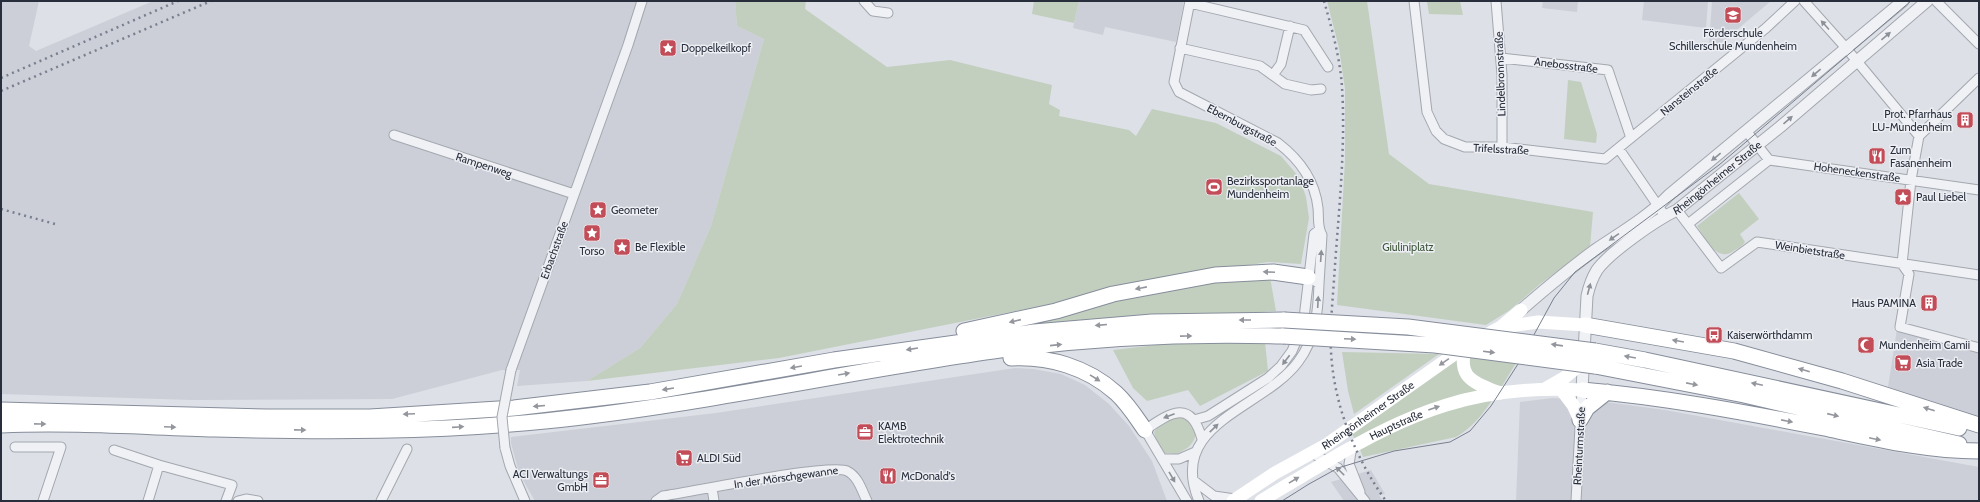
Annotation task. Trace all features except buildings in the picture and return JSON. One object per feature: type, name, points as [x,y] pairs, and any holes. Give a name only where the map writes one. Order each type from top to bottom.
[{"type":"highway","points":[[950,343],[962,332],[1062,310],[1113,294],[1202,277],[1254,272],[1273,272],[1314,280]]},
{"type":"highway","points":[[1,410],[267,417],[362,417],[514,408],[553,405],[650,392],[950,343],[1034,332],[1122,324],[1208,320],[1284,320],[1408,326],[1591,360],[1979,450]]},
{"type":"highway","points":[[1585,325],[1734,351],[1842,381],[1979,425]]},
{"type":"highway","points":[[1,425],[119,425],[215,429],[372,431],[505,424],[611,412],[962,356],[1112,339],[1180,336],[1283,336],[1435,345],[1591,360],[1661,363],[1979,432]]},
{"type":"highway","points":[[962,356],[1038,359],[1072,366],[1092,376],[1116,393],[1145,430]]},
{"type":"highway","points":[[1582,390],[1663,399],[1750,414],[1917,447],[1952,451],[1979,450]]},
{"type":"highway","points":[[1580,420],[1587,408],[1607,392]]},
{"type":"main road","points":[[1501,327],[1521,310]]},
{"type":"main road","points":[[1501,327],[1538,322],[1585,325]]},
{"type":"main road","name":"Rheingönheimer Straße","points":[[1234,500],[1275,473],[1312,453],[1466,346],[1501,327]]},
{"type":"main road","points":[[1466,346],[1463,356],[1463,369],[1469,379],[1500,393]]},
{"type":"main road","points":[[1545,389],[1591,360]]},
{"type":"main road","points":[[1545,389],[1582,390]]},
{"type":"main road","name":"Hauptstraße","points":[[1261,501],[1352,446],[1384,429],[1435,407],[1500,393],[1545,389]]},
{"type":"main road","points":[[1562,389],[1580,420]]},
{"type":"street","name":"Erbachstraße","points":[[525,501],[512,472],[505,448],[502,417],[511,370],[628,45],[642,1]]},
{"type":"street","points":[[864,1],[873,11],[888,13]]},
{"type":"street","name":"Trifelsstraße","points":[[1414,1],[1427,112],[1436,131],[1444,139],[1465,147],[1502,147],[1605,159],[1618,149]]},
{"type":"street","name":"Lindelbronnstraße","points":[[1496,1],[1501,58],[1502,147]]},
{"type":"street","name":"Nansteinstraße","points":[[1618,149],[1766,28],[1795,1]]},
{"type":"street","points":[[1804,1],[1846,48],[1919,136]]},
{"type":"street","name":"Rheingönheimer Straße","points":[[1521,310],[1576,265],[1658,206],[1669,195],[1747,132],[1903,1]]},
{"type":"street","name":"Rheingönheimer Straße","points":[[1582,390],[1591,360],[1585,325],[1587,296],[1596,271],[1606,259],[1665,216],[1677,210],[1758,144],[1927,1]]},
{"type":"street","points":[[1936,1],[1979,44]]},
{"type":"street","name":"Ebernburgstraße","points":[[1194,420],[1208,416],[1268,378],[1286,360],[1295,345],[1302,325],[1314,280],[1322,235],[1319,230],[1318,205],[1315,190],[1305,172],[1292,154],[1278,143],[1179,92],[1174,82],[1190,2],[1304,30],[1328,67]]},
{"type":"street","points":[[1273,75],[1281,64],[1290,26]]},
{"type":"street","points":[[1180,48],[1260,66],[1285,84],[1311,90],[1321,88]]},
{"type":"street","name":"Anebosstraße","points":[[1501,58],[1608,70],[1631,138]]},
{"type":"street","points":[[1979,78],[1919,136],[1911,180],[1902,264],[1909,274],[1900,327],[1979,348]]},
{"type":"street","points":[[1747,132],[1758,144],[1769,160]]},
{"type":"street","name":"Rampenweg","points":[[394,135],[574,194]]},
{"type":"street","points":[[1618,149],[1665,216]]},
{"type":"street","name":"Rheingönheimer Straße","points":[[1688,224],[1769,160]]},
{"type":"street","name":"Hoheneckenstraße","points":[[1769,160],[1979,190]]},
{"type":"street","name":"Weinbietstraße","points":[[1677,210],[1721,268],[1757,242],[1979,275]]},
{"type":"street","name":"Ebernburgstraße","points":[[1199,501],[1193,480],[1192,463],[1195,452],[1202,439],[1222,420],[1274,387],[1299,361],[1308,345],[1315,326],[1314,234],[1319,230]]},
{"type":"street","name":"Rheinturmstraße","points":[[1576,501],[1582,390]]},
{"type":"street","points":[[1184,499],[1145,430],[1169,414],[1181,412],[1194,420],[1202,439]]},
{"type":"street","points":[[1352,446],[1350,464],[1364,499]]},
{"type":"street","points":[[15,447],[61,447],[43,501]]},
{"type":"street","points":[[381,501],[407,449]]},
{"type":"street","points":[[114,450],[159,465],[232,485],[226,501]]},
{"type":"street","points":[[1162,459],[1179,459],[1195,452]]},
{"type":"street","points":[[1312,453],[1342,471],[1364,499]]},
{"type":"street","points":[[148,501],[159,465]]},
{"type":"street","name":"In der Mörschgewanne","points":[[656,501],[663,496],[792,474],[843,470],[851,473],[858,481],[867,501]]},
{"type":"street","points":[[1193,480],[1214,496],[1234,500]]},
{"type":"street","points":[[712,488],[714,501]]},
{"type":"street","points":[[238,501],[246,499],[258,501]]},
{"type":"shaded area","points":[[1,1],[39,1],[29,46],[36,51],[153,1],[735,1],[737,26],[764,39],[711,226],[677,304],[640,348],[587,381],[517,386],[520,370],[502,370],[392,399],[192,400],[1,394]]},
{"type":"shaded area","points":[[1079,1],[1184,1],[1176,42],[1105,27],[1103,35],[1073,28]]},
{"type":"shaded area","points":[[1543,1],[1578,1],[1577,12],[1542,8]]},
{"type":"shaded area","points":[[1644,1],[1708,1],[1706,28],[1642,20]]},
{"type":"shaded area","name":"Förderschule Schillerschule Mundenheim","points":[[1712,1],[1771,1],[1721,43],[1721,49],[1716,52],[1711,50],[1709,45]]},
{"type":"shaded area","points":[[1897,329],[1979,351],[1979,416],[1888,387]]},
{"type":"shaded area","points":[[1015,368],[1033,369],[1061,374],[1085,385],[1109,404],[1129,426],[1152,461],[1167,501],[535,501],[519,473],[511,443],[511,437],[716,413]]},
{"type":"shaded area","points":[[1553,398],[1606,402],[1665,410],[1979,467],[1979,501],[1516,501],[1520,402]]},
{"type":"shaded area","points":[[1371,470],[1385,494],[1379,495],[1383,501],[1344,501],[1331,482]]},
{"type":"green space","points":[[735,1],[806,1],[805,9],[887,67],[950,60],[1052,85],[1049,104],[1060,110],[1059,116],[1129,130],[1136,136],[1152,109],[1216,123],[1281,156],[1299,177],[1306,197],[1309,218],[1301,264],[1268,262],[1105,289],[1051,304],[779,358],[587,381],[640,348],[677,304],[711,226],[764,39],[737,26]]},
{"type":"green space","points":[[1034,1],[1079,1],[1074,23],[1032,14]]},
{"type":"green space","name":"Giuliniplatz","points":[[1327,1],[1367,1],[1389,154],[1429,184],[1593,212],[1590,247],[1540,284],[1510,310],[1486,325],[1337,305],[1345,160],[1345,89],[1339,48]]},
{"type":"green space","points":[[1427,1],[1460,1],[1463,15],[1429,14]]},
{"type":"green space","points":[[1568,80],[1581,82],[1597,134],[1596,143],[1564,139]]},
{"type":"green space","points":[[1739,193],[1759,219],[1740,234],[1745,242],[1743,245],[1729,254],[1723,254],[1717,252],[1708,243],[1697,226]]},
{"type":"green space","points":[[1244,277],[1270,277],[1276,311],[1029,327],[1029,323],[1097,304]]},
{"type":"green space","points":[[1182,342],[1265,342],[1268,371],[1200,406],[1188,390],[1147,401],[1133,388],[1113,350]]},
{"type":"green space","points":[[1342,352],[1439,354],[1354,414],[1348,391]]},
{"type":"green space","points":[[1468,357],[1516,363],[1502,386],[1491,385],[1471,374]]},
{"type":"green space","points":[[1457,359],[1479,391],[1355,440],[1352,433]]},
{"type":"green space","points":[[1493,399],[1477,420],[1456,437],[1363,457],[1359,447],[1444,410]]},
{"type":"green space","points":[[1179,416],[1187,420],[1193,426],[1195,430],[1194,439],[1189,446],[1177,454],[1164,453],[1157,444],[1154,432],[1165,421]]},
{"type":"tram line","points":[[1282,501],[1338,468],[1394,451],[1450,442],[1470,431],[1491,406],[1518,364],[1554,298],[1575,272],[1719,165],[1911,1]]},
{"type":"railway","points":[[1,78],[178,1]]},
{"type":"railway","points":[[1,91],[211,1]]},
{"type":"railway","points":[[1324,1],[1338,54],[1343,111],[1341,183],[1331,322],[1332,364],[1339,401],[1350,436],[1366,470],[1386,501]]},
{"type":"railway","points":[[1,209],[55,224]]},
{"type":"place","name":"Förderschule Schillerschule Mundenheim","points":[[1733,15]]},
{"type":"place","name":"Doppelkeilkopf","points":[[668,48]]},
{"type":"place","name":"Prot. Pfarrhaus LU-Mundenheim","points":[[1965,120]]},
{"type":"place","name":"Zum Fasanenheim","points":[[1877,156]]},
{"type":"place","name":"Bezirkssportanlage Mundenheim","points":[[1214,187]]},
{"type":"place","name":"Paul Liebel","points":[[1903,197]]},
{"type":"place","name":"Geometer","points":[[598,210]]},
{"type":"place","name":"Torso","points":[[592,233]]},
{"type":"place","name":"Be Flexible","points":[[622,247]]},
{"type":"place","name":"Haus PAMINA","points":[[1929,303]]},
{"type":"place","name":"Kaiserwörthdamm","points":[[1714,335]]},
{"type":"place","name":"Mundenheim Camii","points":[[1866,345]]},
{"type":"place","name":"Asia Trade","points":[[1903,363]]},
{"type":"place","name":"KAMB Elektrotechnik","points":[[865,432]]},
{"type":"place","name":"ALDI Süd","points":[[684,458]]},
{"type":"place","name":"McDonald's","points":[[888,476]]},
{"type":"place","name":"ACI Verwaltungs GmbH","points":[[601,480]]}]
